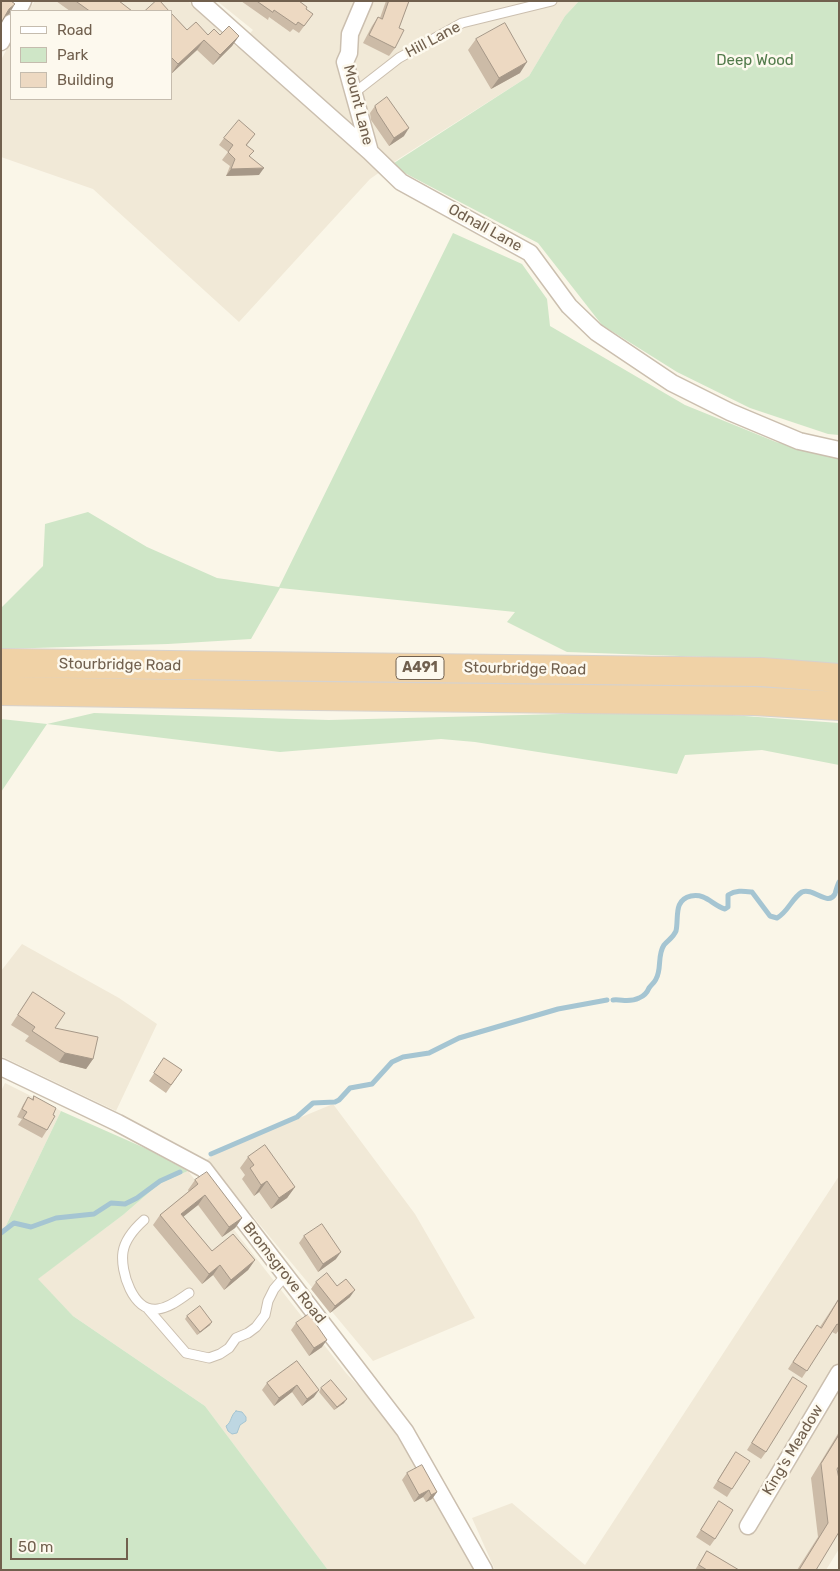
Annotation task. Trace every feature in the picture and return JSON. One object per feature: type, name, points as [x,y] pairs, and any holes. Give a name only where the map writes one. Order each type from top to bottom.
[{"type":"highway","name":"Stourbridge Road","points":[[1,663],[762,672],[839,678]]},
{"type":"highway","name":"Stourbridge Road","points":[[1,690],[754,701],[839,706]]},
{"type":"street","name":"Odnall Lane","points":[[200,1],[370,152],[400,182],[530,253],[569,306],[596,332],[672,383],[730,412],[790,438],[839,450]]},
{"type":"street","name":"Mount Lane","points":[[364,1],[350,34],[349,53],[345,62],[370,152]]},
{"type":"street","points":[[1,42],[10,25]]},
{"type":"street","name":"Bromsgrove Road","points":[[1,1067],[110,1119],[204,1169],[405,1430],[484,1570]]},
{"type":"street","name":"King's Meadow","points":[[748,1526],[839,1373]]},
{"type":"lane","name":"Hill Lane","points":[[354,93],[400,58],[462,23],[552,1]]},
{"type":"lane","points":[[144,1220],[126,1242],[123,1253],[123,1268],[126,1281],[138,1302],[148,1309],[186,1353],[209,1358],[220,1354],[229,1348],[236,1338],[256,1327],[265,1315],[268,1300],[274,1289],[286,1275]]},
{"type":"lane","points":[[148,1309],[158,1309],[173,1304],[189,1293]]},
{"type":"shaded area","points":[[35,1],[188,1],[237,47],[253,30],[217,1],[579,1],[565,16],[529,76],[370,179],[239,322],[93,189],[1,157],[1,60],[10,43],[10,100],[172,100],[172,10],[29,10]]},
{"type":"shaded area","points":[[22,944],[119,998],[157,1024],[116,1111],[1,1056],[1,971]]},
{"type":"shaded area","points":[[5,1083],[61,1111],[1,1236],[1,1091]]},
{"type":"shaded area","points":[[333,1104],[415,1214],[475,1318],[373,1361],[206,1160],[224,1149]]},
{"type":"shaded area","points":[[188,1171],[346,1373],[382,1411],[457,1536],[474,1570],[328,1570],[205,1406],[73,1316],[37,1279],[123,1215],[159,1184]]},
{"type":"shaded area","points":[[839,1176],[839,1477],[836,1482],[839,1500],[839,1549],[826,1570],[495,1570],[472,1518],[512,1503],[585,1565]]},
{"type":"green space","name":"Deep Wood","points":[[579,1],[839,1],[839,435],[828,434],[750,408],[677,372],[602,325],[538,243],[399,170],[394,163],[529,76],[565,16]]},
{"type":"green space","points":[[453,233],[522,264],[547,299],[550,326],[685,405],[776,442],[839,459],[839,668],[765,659],[567,652],[507,622],[515,612],[280,588],[251,639],[168,644],[1,649],[1,608],[43,566],[45,524],[88,512],[147,547],[217,578],[279,587]]},
{"type":"green space","points":[[677,711],[839,723],[839,765],[762,750],[685,755],[677,774],[475,742],[441,739],[280,752],[47,724],[94,713],[329,720]]},
{"type":"green space","points":[[1,719],[47,724],[1,792]]},
{"type":"green space","points":[[61,1111],[147,1149],[188,1171],[159,1184],[123,1215],[38,1279],[73,1316],[205,1406],[328,1570],[1,1570],[1,1236]]},
{"type":"water","points":[[236,1411],[242,1412],[246,1417],[246,1421],[240,1425],[237,1433],[232,1434],[226,1426]]},
{"type":"building","points":[[1,1],[11,1],[15,4],[9,9],[1,23]]},
{"type":"building","points":[[76,1],[119,1],[131,10],[89,10]]},
{"type":"building","points":[[156,1],[160,1],[168,10],[146,10]]},
{"type":"building","points":[[257,1],[299,1],[313,14],[304,26],[298,22],[296,25]]},
{"type":"building","points":[[389,1],[409,1],[399,28],[404,30],[395,48],[369,35],[378,17],[382,19]]},
{"type":"building","points":[[172,14],[187,30],[196,22],[208,35],[214,29],[220,35],[229,26],[239,36],[220,55],[204,40],[178,64],[172,58]]},
{"type":"building","points":[[505,23],[527,62],[499,78],[476,39]]},
{"type":"building","points":[[387,97],[409,128],[394,138],[375,106]]},
{"type":"building","points":[[239,120],[255,134],[246,145],[254,151],[249,156],[264,168],[231,169],[235,159],[228,152],[233,145],[224,138]]},
{"type":"building","points":[[33,992],[65,1013],[55,1028],[98,1037],[93,1059],[65,1053],[32,1031],[35,1027],[18,1015]]},
{"type":"building","points":[[164,1058],[182,1070],[171,1085],[154,1073]]},
{"type":"building","points":[[34,1096],[56,1108],[53,1115],[55,1116],[47,1130],[23,1118],[27,1112],[22,1109],[28,1097],[33,1100]]},
{"type":"building","points":[[265,1145],[295,1187],[279,1198],[267,1181],[261,1185],[250,1168],[254,1165],[248,1157]]},
{"type":"building","points":[[207,1172],[242,1218],[229,1227],[205,1195],[181,1214],[212,1251],[233,1234],[255,1260],[231,1280],[220,1265],[209,1274],[160,1215],[198,1184],[195,1180]]},
{"type":"building","points":[[322,1224],[341,1252],[323,1264],[304,1236]]},
{"type":"building","points":[[327,1273],[337,1286],[346,1279],[355,1290],[335,1306],[316,1282]]},
{"type":"building","points":[[839,1299],[839,1325],[837,1324],[807,1371],[793,1362],[817,1325],[821,1328]]},
{"type":"building","points":[[200,1306],[212,1322],[200,1332],[187,1316]]},
{"type":"building","points":[[309,1314],[327,1340],[314,1348],[296,1323]]},
{"type":"building","points":[[297,1361],[319,1390],[307,1399],[297,1385],[279,1398],[267,1383]]},
{"type":"building","points":[[793,1377],[807,1386],[766,1452],[752,1443]]},
{"type":"building","points":[[331,1380],[347,1399],[337,1407],[321,1388]]},
{"type":"building","points":[[839,1435],[839,1466],[837,1469],[839,1479],[839,1532],[816,1570],[799,1570],[828,1523],[821,1464]]},
{"type":"building","points":[[736,1452],[750,1461],[732,1489],[718,1481]]},
{"type":"building","points":[[422,1465],[437,1492],[431,1495],[429,1490],[419,1495],[407,1473]]},
{"type":"building","points":[[719,1501],[733,1510],[715,1539],[701,1530]]},
{"type":"building","points":[[707,1551],[739,1570],[707,1570],[699,1565]]},
{"type":"waterway","points":[[613,1000],[632,1000],[641,997],[655,981],[659,971],[662,949],[676,931],[679,905],[685,898],[701,896],[725,909],[728,907],[728,895],[731,893],[752,892],[770,916],[777,918],[802,892],[811,892],[824,898],[832,897],[839,882]]},
{"type":"waterway","points":[[211,1154],[297,1117],[313,1103],[335,1102],[350,1088],[372,1084],[392,1062],[403,1057],[429,1053],[459,1038],[558,1009],[607,1000]]},
{"type":"waterway","points":[[1,1233],[14,1223],[31,1227],[56,1218],[94,1214],[111,1203],[125,1204],[137,1198],[160,1181],[180,1172]]}]
